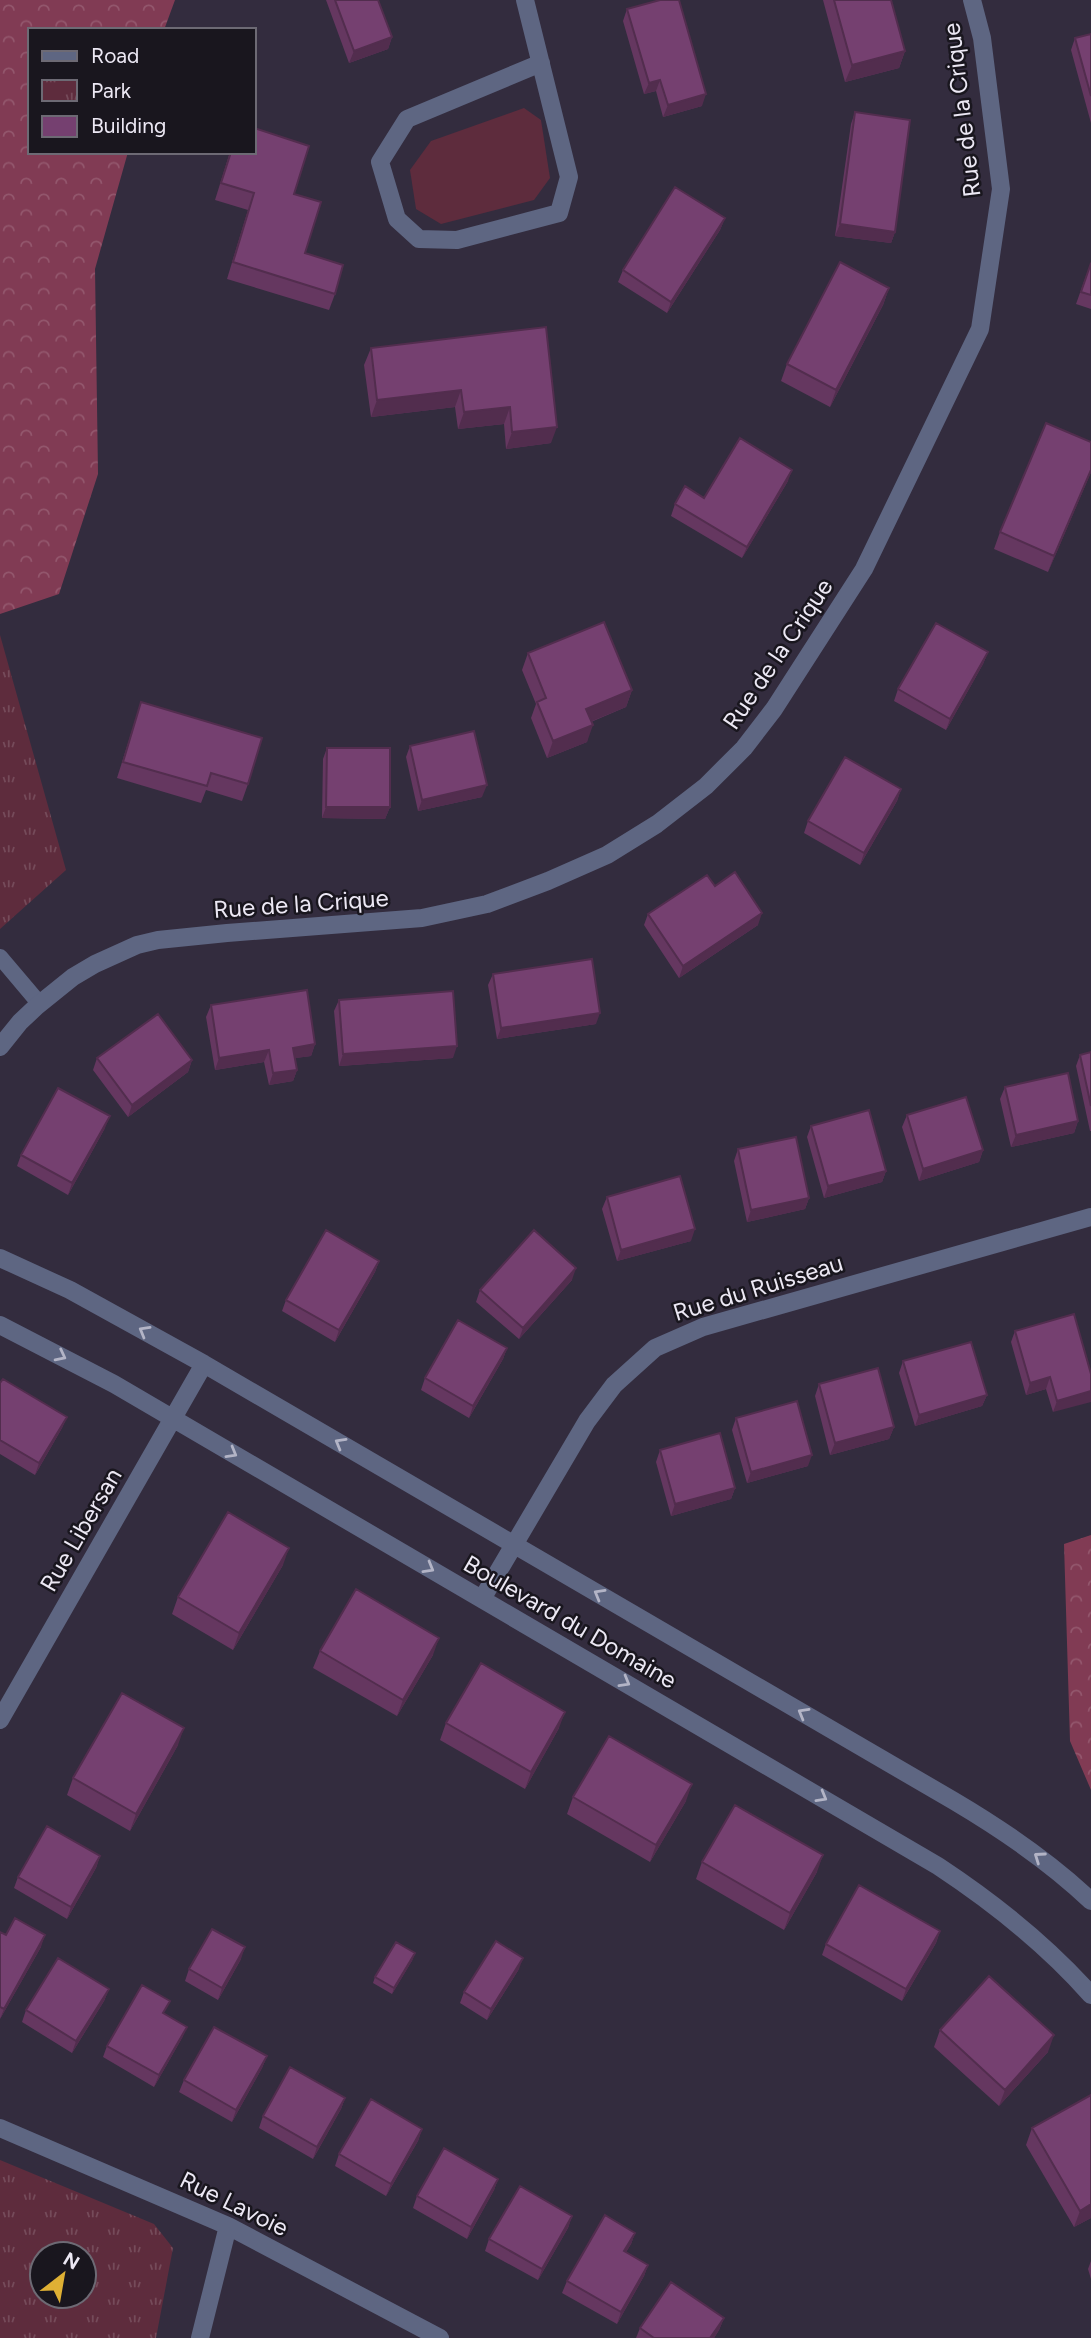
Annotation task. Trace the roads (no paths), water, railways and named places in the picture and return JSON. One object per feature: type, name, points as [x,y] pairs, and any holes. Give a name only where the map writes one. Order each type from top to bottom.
[{"type":"street","points":[[525,0],[541,63],[569,177],[559,213],[457,240],[419,239],[397,219],[380,162],[407,119],[541,63]]},
{"type":"street","name":"Rue de la Crique","points":[[0,1047],[39,1003],[95,964],[118,952],[158,940],[413,920],[487,904],[518,893],[574,870],[632,841],[691,799],[744,748],[774,709],[864,569],[980,329],[1001,189],[982,38],[972,0]]},
{"type":"street","name":"Rue du Ruisseau","points":[[482,1599],[587,1421],[614,1385],[655,1348],[703,1326],[1091,1217]]},
{"type":"street","name":"Boulevard du Domaine","points":[[0,1258],[69,1290],[204,1364],[987,1821],[1048,1864],[1091,1901]]},
{"type":"street","name":"Boulevard du Domaine","points":[[0,1325],[103,1378],[938,1866],[1033,1936],[1091,1995]]},
{"type":"street","name":"Rue Libersan","points":[[0,1720],[204,1364]]},
{"type":"street","name":"Rue Lavoie","points":[[0,2128],[228,2226],[440,2338]]},
{"type":"street","points":[[200,2338],[228,2226]]},
{"type":"lane","points":[[0,957],[39,1003]]}]
